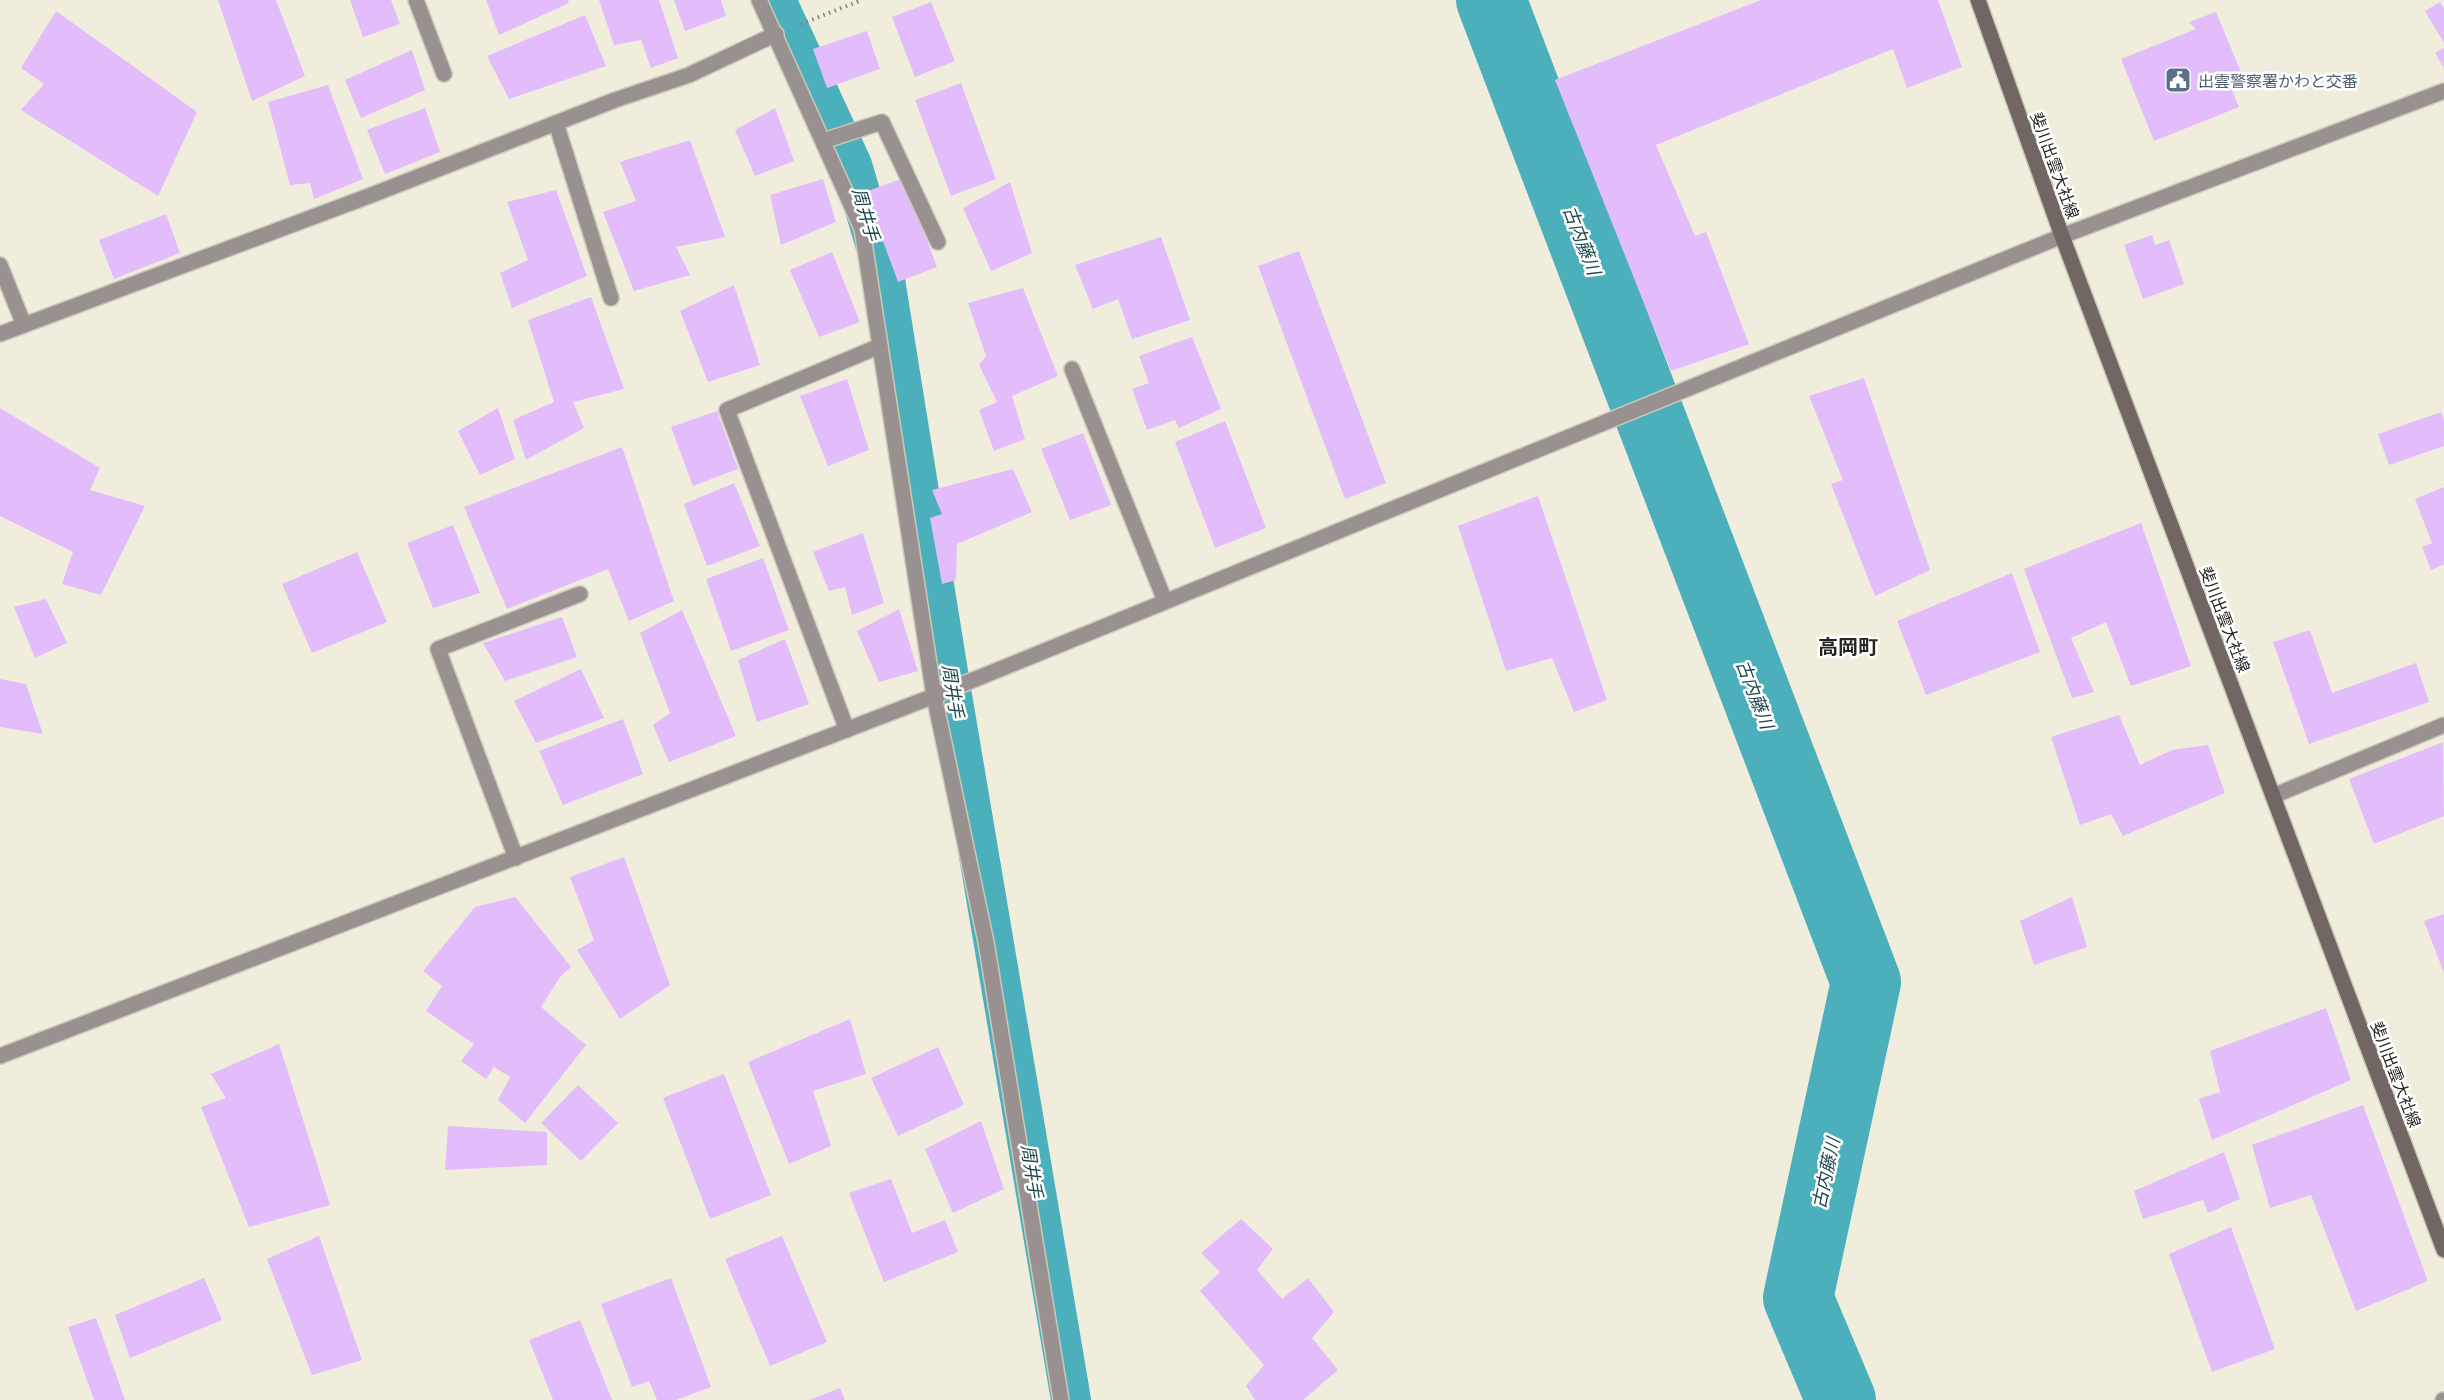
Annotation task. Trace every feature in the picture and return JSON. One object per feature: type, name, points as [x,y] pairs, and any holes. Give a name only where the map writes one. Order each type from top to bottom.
[{"type":"main road","name":"斐川出雲大社線","points":[[1978,0],[2062,236],[2444,1250]]},
{"type":"street","points":[[416,0],[444,75]]},
{"type":"street","points":[[759,0],[862,229],[934,696],[986,942],[1061,1400]]},
{"type":"street","points":[[0,334],[369,196],[556,123],[689,75],[776,34]]},
{"type":"street","points":[[0,1056],[934,696],[2062,236],[2444,91]]},
{"type":"street","points":[[823,141],[882,122],[938,242]]},
{"type":"street","points":[[556,123],[611,298]]},
{"type":"street","points":[[0,265],[24,325]]},
{"type":"street","points":[[847,730],[727,410],[880,346]]},
{"type":"street","points":[[1072,369],[1165,601]]},
{"type":"street","points":[[516,858],[438,650],[580,594]]},
{"type":"street","points":[[2273,796],[2444,725]]},
{"type":"path","points":[[776,34],[862,0]]},
{"type":"building","points":[[218,0],[276,0],[305,76],[252,101]]},
{"type":"building","points":[[350,0],[391,0],[400,24],[363,37]]},
{"type":"building","points":[[486,0],[568,0],[569,3],[499,35]]},
{"type":"building","points":[[599,0],[659,0],[678,58],[651,68],[641,40],[614,45]]},
{"type":"building","points":[[674,0],[721,0],[726,16],[685,31]]},
{"type":"building","points":[[1761,0],[1938,0],[1962,67],[1907,88],[1893,49],[1656,145],[1695,236],[1706,232],[1749,344],[1671,371],[1555,80]]},
{"type":"building","points":[[931,2],[955,61],[915,77],[892,17]]},
{"type":"building","points":[[2440,2],[2444,9],[2444,43],[2425,11]]},
{"type":"building","points":[[56,11],[197,112],[158,196],[21,110],[44,84],[21,68]]},
{"type":"building","points":[[2216,12],[2243,77],[2229,83],[2239,107],[2154,141],[2121,59],[2196,29],[2189,22]]},
{"type":"building","points":[[585,15],[606,66],[509,99],[487,56]]},
{"type":"building","points":[[867,31],[880,69],[827,88],[813,49]]},
{"type":"building","points":[[2444,48],[2444,68],[2435,53]]},
{"type":"building","points":[[412,50],[425,90],[361,118],[345,80]]},
{"type":"building","points":[[961,83],[996,179],[951,196],[915,100]]},
{"type":"building","points":[[328,85],[363,179],[314,199],[310,183],[290,185],[268,102]]},
{"type":"building","points":[[425,108],[440,152],[385,174],[367,130]]},
{"type":"building","points":[[775,108],[794,161],[755,176],[735,130]]},
{"type":"building","points":[[690,140],[725,237],[676,247],[690,275],[634,291],[603,212],[636,201],[620,162]]},
{"type":"building","points":[[904,178],[937,267],[898,282],[865,192]]},
{"type":"building","points":[[823,179],[836,222],[781,245],[770,195]]},
{"type":"building","points":[[1010,182],[1032,253],[991,271],[963,208]]},
{"type":"building","points":[[556,190],[587,276],[512,308],[500,273],[528,260],[507,202]]},
{"type":"building","points":[[166,214],[180,253],[114,279],[99,240]]},
{"type":"building","points":[[2152,235],[2155,245],[2169,240],[2184,284],[2143,299],[2124,245]]},
{"type":"building","points":[[1161,237],[1190,320],[1132,339],[1118,299],[1093,309],[1075,265]]},
{"type":"building","points":[[1299,251],[1386,483],[1345,499],[1258,266]]},
{"type":"building","points":[[832,252],[860,322],[819,337],[790,270]]},
{"type":"building","points":[[734,285],[760,365],[708,382],[680,311]]},
{"type":"building","points":[[1023,288],[1058,376],[1012,396],[1025,439],[994,451],[979,410],[997,402],[979,365],[986,356],[968,303]]},
{"type":"building","points":[[591,297],[624,389],[573,402],[584,428],[526,460],[513,420],[554,402],[528,320]]},
{"type":"building","points":[[1192,337],[1221,409],[1179,428],[1175,420],[1147,430],[1132,389],[1149,383],[1139,356]]},
{"type":"building","points":[[1864,378],[1930,570],[1875,596],[1831,484],[1843,480],[1809,396]]},
{"type":"building","points":[[847,379],[869,450],[828,466],[800,396]]},
{"type":"building","points":[[0,408],[100,468],[90,490],[145,506],[101,595],[62,584],[73,552],[0,516]]},
{"type":"building","points":[[498,408],[515,459],[480,475],[458,431]]},
{"type":"building","points":[[717,411],[738,469],[693,486],[671,427]]},
{"type":"building","points":[[2441,412],[2444,420],[2444,446],[2389,465],[2378,434]]},
{"type":"building","points":[[1225,421],[1266,528],[1215,548],[1175,442]]},
{"type":"building","points":[[1083,433],[1111,505],[1070,520],[1041,449]]},
{"type":"building","points":[[622,447],[674,601],[629,621],[608,569],[507,609],[464,507]]},
{"type":"building","points":[[1013,469],[1032,512],[957,544],[956,580],[942,584],[930,518],[942,514],[932,490]]},
{"type":"building","points":[[734,483],[760,546],[707,566],[684,504]]},
{"type":"building","points":[[2444,487],[2444,564],[2431,570],[2422,547],[2432,543],[2415,499]]},
{"type":"building","points":[[1538,496],[1607,700],[1574,712],[1552,658],[1506,671],[1458,526]]},
{"type":"building","points":[[2141,523],[2191,666],[2131,686],[2106,622],[2071,638],[2094,692],[2072,698],[2024,569]]},
{"type":"building","points":[[453,525],[480,593],[433,608],[407,543]]},
{"type":"building","points":[[863,533],[884,603],[852,615],[845,587],[829,591],[813,552]]},
{"type":"building","points":[[357,552],[387,622],[312,653],[282,584]]},
{"type":"building","points":[[763,558],[789,630],[731,651],[706,579]]},
{"type":"building","points":[[2012,573],[2040,652],[1926,695],[1897,621]]},
{"type":"building","points":[[46,599],[67,643],[35,658],[14,607]]},
{"type":"building","points":[[899,609],[918,671],[879,682],[857,631]]},
{"type":"building","points":[[682,610],[736,736],[669,762],[653,725],[670,713],[640,633]]},
{"type":"building","points":[[562,617],[577,657],[505,681],[483,643]]},
{"type":"building","points":[[2310,630],[2332,693],[2416,663],[2429,702],[2309,744],[2273,642]]},
{"type":"building","points":[[785,639],[809,704],[757,722],[738,660]]},
{"type":"building","points":[[581,669],[604,718],[536,743],[514,701]]},
{"type":"building","points":[[0,679],[26,684],[43,734],[0,727]]},
{"type":"building","points":[[2119,715],[2140,765],[2172,750],[2208,745],[2225,793],[2123,836],[2111,814],[2080,825],[2051,737]]},
{"type":"building","points":[[623,719],[643,774],[563,805],[539,751]]},
{"type":"building","points":[[2443,742],[2444,816],[2374,844],[2349,779]]},
{"type":"building","points":[[624,857],[670,985],[620,1019],[577,950],[594,940],[570,877]]},
{"type":"building","points":[[515,897],[571,967],[560,977],[541,1007],[586,1045],[525,1123],[498,1100],[510,1077],[494,1067],[486,1079],[461,1061],[474,1044],[426,1011],[442,986],[423,971],[475,907]]},
{"type":"building","points":[[2072,897],[2087,947],[2034,965],[2020,921]]},
{"type":"building","points":[[2444,914],[2444,973],[2424,921]]},
{"type":"building","points":[[2326,1008],[2351,1080],[2212,1140],[2199,1099],[2220,1092],[2210,1051]]},
{"type":"building","points":[[850,1019],[866,1074],[813,1091],[831,1146],[789,1164],[748,1062]]},
{"type":"building","points":[[279,1044],[330,1205],[249,1227],[201,1107],[226,1098],[211,1074]]},
{"type":"building","points":[[938,1047],[964,1105],[898,1136],[871,1078]]},
{"type":"building","points":[[724,1074],[771,1195],[710,1219],[663,1098]]},
{"type":"building","points":[[578,1085],[618,1123],[581,1161],[541,1123]]},
{"type":"building","points":[[2363,1105],[2428,1281],[2356,1311],[2311,1195],[2270,1208],[2252,1145]]},
{"type":"building","points":[[981,1121],[1004,1189],[953,1213],[925,1149]]},
{"type":"building","points":[[448,1126],[547,1132],[547,1165],[445,1170]]},
{"type":"building","points":[[2224,1152],[2240,1199],[2208,1213],[2203,1200],[2143,1219],[2134,1191]]},
{"type":"building","points":[[891,1179],[912,1233],[945,1220],[958,1252],[884,1282],[849,1193]]},
{"type":"building","points":[[1241,1219],[1273,1249],[1257,1270],[1282,1299],[1308,1278],[1334,1312],[1312,1338],[1338,1370],[1303,1400],[1255,1400],[1246,1386],[1264,1365],[1200,1291],[1220,1272],[1201,1253]]},
{"type":"building","points":[[2231,1227],[2275,1349],[2212,1372],[2169,1254]]},
{"type":"building","points":[[319,1236],[362,1360],[312,1375],[267,1259]]},
{"type":"building","points":[[782,1236],[827,1342],[770,1366],[725,1259]]},
{"type":"building","points":[[204,1278],[222,1320],[130,1358],[115,1315]]},
{"type":"building","points":[[671,1278],[711,1387],[676,1400],[657,1400],[649,1381],[632,1387],[601,1304]]},
{"type":"building","points":[[96,1318],[125,1400],[94,1400],[68,1327]]},
{"type":"building","points":[[580,1320],[612,1400],[553,1400],[529,1340]]},
{"type":"building","points":[[840,1388],[845,1400],[809,1400]]},
{"type":"waterway","name":"周井手","points":[[776,0],[852,165],[884,274],[948,672],[1071,1400]]},
{"type":"waterway","name":"古内藤川","points":[[1491,0],[1866,982],[1798,1298],[1841,1400]]},
{"type":"place","name":"出雲警察署かわと交番","points":[[2178,80]]},
{"type":"district","name":"高岡町","points":[[1848,645]]}]
